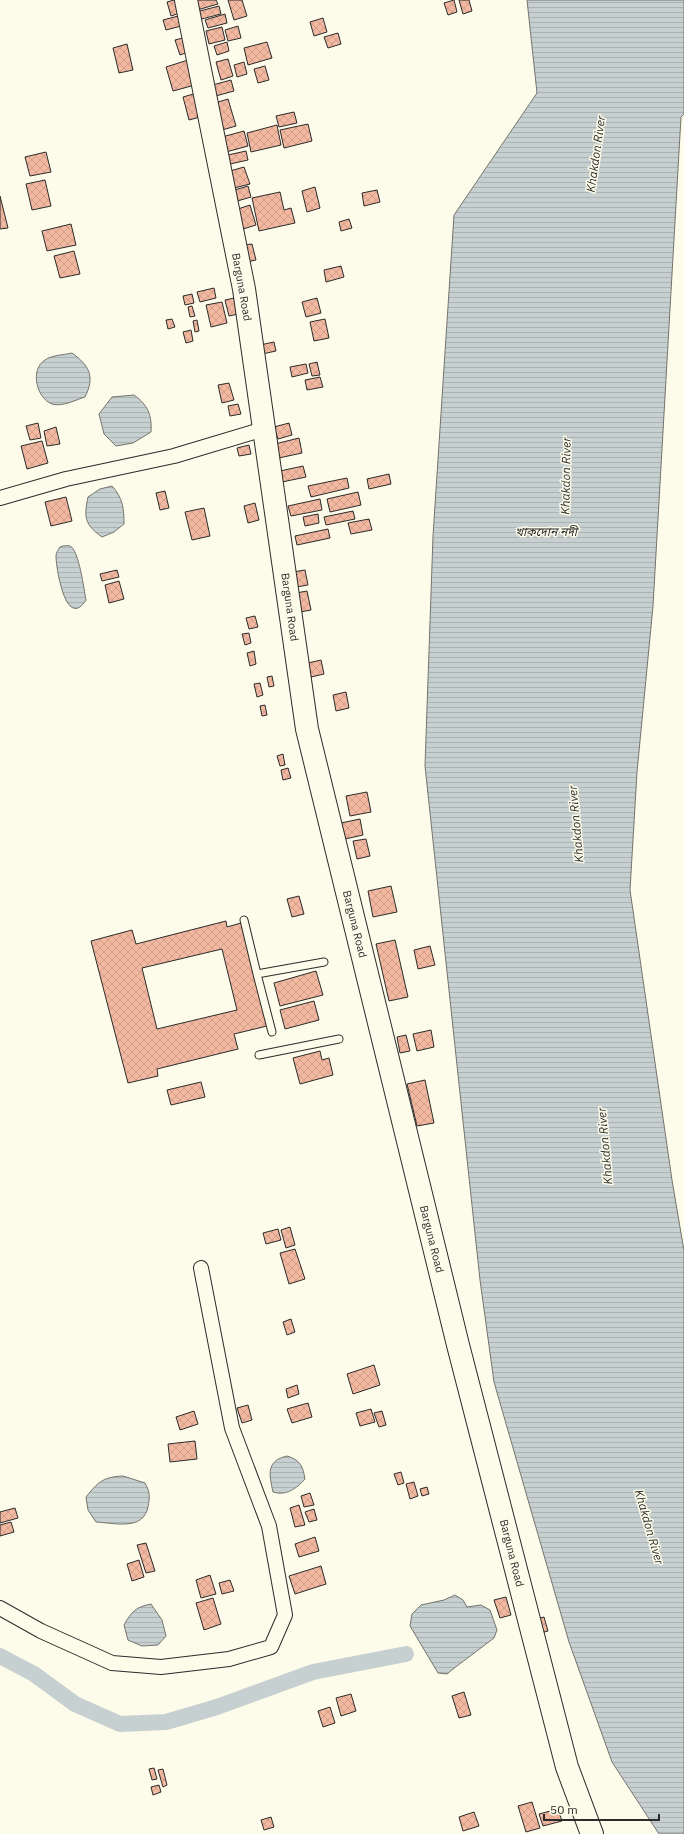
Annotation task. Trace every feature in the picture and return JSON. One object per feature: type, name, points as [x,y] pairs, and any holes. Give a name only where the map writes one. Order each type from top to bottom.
[{"type":"main road","name":"Barguna Road","points":[[187,3],[244,290],[307,729],[458,1345],[567,1767],[592,1834]]},
{"type":"street","points":[[0,498],[66,479],[174,456],[264,429]]},
{"type":"street","points":[[0,1608],[41,1631],[112,1663],[161,1667],[228,1659],[271,1647],[285,1615],[269,1526],[232,1428],[201,1268]]},
{"type":"lane","points":[[244,920],[256,974],[272,1032]]},
{"type":"lane","points":[[256,974],[324,962]]},
{"type":"lane","points":[[259,1055],[339,1039]]},
{"type":"water","name":"খাকদোন নদী","points":[[527,0],[684,0],[684,114],[681,117],[653,606],[637,772],[630,890],[672,1180],[684,1251],[684,1834],[659,1834],[612,1762],[569,1642],[494,1382],[480,1280],[425,766],[433,536],[454,215],[537,93]]},
{"type":"water","points":[[72,353],[87,367],[90,378],[88,390],[85,397],[65,404],[52,404],[46,401],[39,390],[36,376],[40,364],[48,358]]},
{"type":"water","points":[[134,395],[143,403],[150,415],[151,432],[133,443],[116,446],[104,434],[99,414],[112,397]]},
{"type":"water","points":[[112,486],[121,499],[124,513],[124,524],[114,532],[102,537],[92,528],[87,520],[86,510],[88,497],[100,489]]},
{"type":"water","points":[[69,546],[73,549],[78,562],[86,600],[79,608],[73,608],[68,603],[60,583],[56,556],[60,547]]},
{"type":"water","points":[[287,1456],[295,1459],[300,1464],[305,1479],[290,1491],[282,1493],[273,1492],[270,1474],[272,1465],[280,1458]]},
{"type":"water","points":[[123,1476],[145,1483],[149,1492],[149,1497],[145,1515],[134,1523],[127,1524],[96,1522],[88,1510],[86,1497],[102,1481]]},
{"type":"water","points":[[455,1595],[463,1600],[467,1607],[481,1605],[490,1610],[497,1630],[494,1638],[447,1674],[438,1673],[410,1626],[412,1614],[421,1605],[444,1600]]},
{"type":"water","points":[[151,1604],[162,1620],[166,1636],[158,1645],[142,1646],[128,1640],[124,1625],[129,1616],[135,1610]]},
{"type":"building","points":[[180,0],[183,12],[171,16],[167,2]]},
{"type":"building","points":[[216,0],[218,4],[197,10],[194,1]]},
{"type":"building","points":[[228,0],[242,0],[247,16],[234,20]]},
{"type":"building","points":[[454,0],[457,12],[448,15],[444,3]]},
{"type":"building","points":[[459,0],[469,0],[472,11],[463,14]]},
{"type":"building","points":[[219,6],[221,14],[198,20],[196,12]]},
{"type":"building","points":[[225,14],[227,23],[208,28],[205,20]]},
{"type":"building","points":[[182,15],[185,25],[166,30],[163,20]]},
{"type":"building","points":[[323,18],[327,32],[314,36],[310,22]]},
{"type":"building","points":[[238,26],[241,38],[228,41],[225,30]]},
{"type":"building","points":[[222,27],[225,40],[209,44],[206,31]]},
{"type":"building","points":[[338,33],[341,44],[328,48],[324,37]]},
{"type":"building","points":[[187,37],[191,51],[180,55],[175,40]]},
{"type":"building","points":[[227,42],[229,51],[217,55],[214,46]]},
{"type":"building","points":[[267,42],[272,58],[248,65],[244,48]]},
{"type":"building","points":[[127,44],[133,70],[119,73],[113,48]]},
{"type":"building","points":[[228,59],[233,76],[221,80],[216,62]]},
{"type":"building","points":[[188,60],[195,85],[173,91],[166,67]]},
{"type":"building","points":[[244,62],[247,74],[237,77],[234,65]]},
{"type":"building","points":[[265,66],[269,80],[258,83],[254,69]]},
{"type":"building","points":[[231,80],[234,91],[212,97],[209,86]]},
{"type":"building","points":[[197,93],[204,116],[189,120],[183,97]]},
{"type":"building","points":[[228,99],[236,126],[222,130],[215,103]]},
{"type":"building","points":[[294,112],[297,123],[279,127],[276,116]]},
{"type":"building","points":[[308,124],[312,141],[284,148],[280,130]]},
{"type":"building","points":[[277,125],[281,145],[251,152],[247,133]]},
{"type":"building","points":[[244,131],[248,146],[226,152],[222,137]]},
{"type":"building","points":[[246,151],[248,160],[230,164],[228,155]]},
{"type":"building","points":[[46,152],[51,172],[30,176],[25,157]]},
{"type":"building","points":[[244,167],[250,184],[234,188],[230,171]]},
{"type":"building","points":[[45,180],[51,206],[32,210],[26,184]]},
{"type":"building","points":[[248,186],[251,197],[234,202],[231,191]]},
{"type":"building","points":[[315,187],[320,208],[307,212],[302,191]]},
{"type":"building","points":[[377,190],[380,202],[364,206],[362,193]]},
{"type":"building","points":[[280,192],[284,210],[291,208],[295,223],[259,231],[252,198]]},
{"type":"building","points":[[0,196],[8,228],[0,229]]},
{"type":"building","points":[[250,205],[256,225],[240,230],[235,210]]},
{"type":"building","points":[[349,219],[352,228],[341,231],[339,222]]},
{"type":"building","points":[[71,224],[76,245],[47,251],[42,231]]},
{"type":"building","points":[[252,244],[256,260],[247,262],[244,245]]},
{"type":"building","points":[[74,251],[80,274],[60,278],[54,256]]},
{"type":"building","points":[[341,266],[344,277],[326,282],[324,270]]},
{"type":"building","points":[[214,288],[216,298],[200,302],[197,292]]},
{"type":"building","points":[[192,294],[194,303],[185,305],[183,296]]},
{"type":"building","points":[[239,297],[243,313],[229,316],[225,300]]},
{"type":"building","points":[[317,298],[321,313],[306,317],[302,302]]},
{"type":"building","points":[[222,302],[227,323],[211,327],[206,305]]},
{"type":"building","points":[[192,306],[195,316],[190,317],[188,307]]},
{"type":"building","points":[[172,319],[175,327],[168,329],[166,320]]},
{"type":"building","points":[[325,319],[329,338],[314,341],[310,322]]},
{"type":"building","points":[[197,320],[199,331],[195,332],[193,321]]},
{"type":"building","points":[[191,330],[193,341],[186,343],[183,332]]},
{"type":"building","points":[[274,342],[276,351],[262,354],[260,345]]},
{"type":"building","points":[[317,362],[320,375],[312,376],[309,364]]},
{"type":"building","points":[[306,364],[308,373],[292,377],[290,367]]},
{"type":"building","points":[[320,377],[323,387],[307,390],[305,380]]},
{"type":"building","points":[[229,383],[234,400],[222,403],[218,385]]},
{"type":"building","points":[[238,404],[241,414],[230,416],[228,406]]},
{"type":"building","points":[[38,423],[41,438],[30,440],[26,426]]},
{"type":"building","points":[[289,423],[292,435],[278,439],[274,427]]},
{"type":"building","points":[[56,427],[60,444],[47,446],[44,431]]},
{"type":"building","points":[[299,438],[302,453],[274,459],[271,445]]},
{"type":"building","points":[[42,441],[48,463],[27,469],[21,446]]},
{"type":"building","points":[[249,445],[251,454],[239,456],[237,448]]},
{"type":"building","points":[[303,466],[306,477],[282,482],[280,471]]},
{"type":"building","points":[[389,474],[391,484],[369,489],[367,479]]},
{"type":"building","points":[[347,478],[349,488],[311,497],[308,486]]},
{"type":"building","points":[[165,491],[169,508],[160,510],[156,493]]},
{"type":"building","points":[[358,492],[361,505],[330,512],[327,499]]},
{"type":"building","points":[[66,497],[72,521],[51,526],[45,502]]},
{"type":"building","points":[[320,499],[322,510],[291,516],[288,506]]},
{"type":"building","points":[[255,503],[259,520],[248,523],[244,506]]},
{"type":"building","points":[[204,508],[210,536],[192,540],[185,512]]},
{"type":"building","points":[[353,511],[355,519],[326,525],[324,517]]},
{"type":"building","points":[[318,514],[319,523],[305,526],[303,517]]},
{"type":"building","points":[[369,519],[372,530],[351,534],[348,523]]},
{"type":"building","points":[[328,529],[330,538],[297,545],[295,536]]},
{"type":"building","points":[[117,570],[119,577],[102,581],[100,574]]},
{"type":"building","points":[[305,570],[308,585],[296,587],[293,572]]},
{"type":"building","points":[[119,581],[124,599],[109,603],[105,585]]},
{"type":"building","points":[[307,591],[311,610],[300,612],[296,593]]},
{"type":"building","points":[[255,616],[258,627],[249,629],[246,618]]},
{"type":"building","points":[[249,633],[251,643],[245,645],[242,634]]},
{"type":"building","points":[[254,651],[256,664],[250,666],[247,653]]},
{"type":"building","points":[[321,660],[324,674],[311,677],[308,663]]},
{"type":"building","points":[[272,676],[274,686],[269,687],[267,677]]},
{"type":"building","points":[[260,683],[263,695],[257,697],[254,684]]},
{"type":"building","points":[[346,692],[349,708],[336,711],[333,695]]},
{"type":"building","points":[[265,705],[267,715],[262,716],[260,706]]},
{"type":"building","points":[[283,754],[285,765],[280,766],[277,756]]},
{"type":"building","points":[[288,768],[291,778],[283,780],[281,770]]},
{"type":"building","points":[[367,792],[371,812],[350,816],[346,796]]},
{"type":"building","points":[[360,819],[363,835],[345,839],[341,823]]},
{"type":"building","points":[[366,839],[370,856],[357,859],[353,841]]},
{"type":"building","points":[[391,886],[397,912],[373,917],[368,891]]},
{"type":"building","points":[[299,896],[304,914],[292,917],[287,899]]},
{"type":"building","points":[[226,921],[227,927],[241,923],[267,1026],[234,1034],[238,1049],[157,1069],[158,1076],[128,1083],[91,941],[132,930],[136,944]],"holes":[[[222,949],[237,1010],[157,1029],[142,968]]]},
{"type":"building","points":[[395,940],[408,997],[389,1001],[376,944]]},
{"type":"building","points":[[430,946],[435,965],[418,969],[414,950]]},
{"type":"building","points":[[316,971],[323,995],[280,1006],[274,983]]},
{"type":"building","points":[[314,1001],[319,1020],[285,1029],[280,1010]]},
{"type":"building","points":[[431,1030],[434,1047],[417,1051],[413,1034]]},
{"type":"building","points":[[406,1035],[410,1051],[400,1053],[397,1037]]},
{"type":"building","points":[[320,1051],[322,1060],[329,1058],[333,1075],[300,1084],[293,1058]]},
{"type":"building","points":[[425,1080],[434,1123],[417,1126],[407,1084]]},
{"type":"building","points":[[201,1082],[205,1097],[171,1105],[167,1090]]},
{"type":"building","points":[[290,1227],[295,1245],[286,1248],[281,1230]]},
{"type":"building","points":[[278,1229],[281,1240],[266,1244],[263,1233]]},
{"type":"building","points":[[295,1249],[305,1279],[289,1284],[280,1253]]},
{"type":"building","points":[[291,1319],[295,1332],[287,1335],[283,1322]]},
{"type":"building","points":[[374,1365],[380,1385],[353,1394],[347,1374]]},
{"type":"building","points":[[297,1385],[299,1394],[288,1398],[286,1389]]},
{"type":"building","points":[[308,1403],[312,1417],[292,1423],[287,1409]]},
{"type":"building","points":[[248,1405],[252,1420],[242,1423],[237,1408]]},
{"type":"building","points":[[371,1409],[375,1422],[360,1426],[356,1413]]},
{"type":"building","points":[[194,1411],[198,1424],[180,1430],[176,1417]]},
{"type":"building","points":[[382,1411],[386,1425],[379,1427],[374,1413]]},
{"type":"building","points":[[195,1441],[197,1459],[170,1462],[168,1444]]},
{"type":"building","points":[[401,1472],[404,1483],[398,1485],[394,1474]]},
{"type":"building","points":[[414,1482],[418,1496],[410,1499],[406,1484]]},
{"type":"building","points":[[427,1487],[429,1494],[422,1496],[420,1489]]},
{"type":"building","points":[[310,1493],[314,1505],[304,1507],[301,1496]]},
{"type":"building","points":[[299,1505],[305,1525],[295,1527],[290,1508]]},
{"type":"building","points":[[15,1508],[18,1518],[0,1523],[0,1512]]},
{"type":"building","points":[[314,1509],[317,1520],[309,1522],[305,1512]]},
{"type":"building","points":[[11,1522],[14,1532],[0,1536],[0,1525]]},
{"type":"building","points":[[315,1537],[319,1551],[299,1557],[295,1544]]},
{"type":"building","points":[[146,1543],[155,1571],[146,1573],[137,1545]]},
{"type":"building","points":[[139,1560],[144,1577],[132,1581],[127,1564]]},
{"type":"building","points":[[321,1566],[326,1584],[295,1594],[289,1576]]},
{"type":"building","points":[[210,1575],[216,1594],[201,1598],[196,1580]]},
{"type":"building","points":[[230,1580],[234,1591],[222,1594],[219,1583]]},
{"type":"building","points":[[506,1597],[511,1615],[500,1618],[494,1600]]},
{"type":"building","points":[[213,1598],[221,1624],[204,1630],[196,1603]]},
{"type":"building","points":[[544,1617],[548,1631],[537,1634],[533,1620]]},
{"type":"building","points":[[464,1692],[471,1715],[459,1718],[452,1696]]},
{"type":"building","points":[[351,1694],[356,1711],[341,1716],[336,1698]]},
{"type":"building","points":[[330,1707],[335,1723],[323,1727],[318,1711]]},
{"type":"building","points":[[154,1768],[157,1779],[152,1780],[149,1769]]},
{"type":"building","points":[[163,1769],[167,1785],[163,1787],[158,1770]]},
{"type":"building","points":[[159,1785],[161,1792],[153,1795],[151,1787]]},
{"type":"building","points":[[532,1802],[540,1828],[526,1832],[518,1806]]},
{"type":"building","points":[[558,1809],[562,1821],[543,1826],[539,1814]]},
{"type":"building","points":[[474,1812],[479,1826],[463,1831],[459,1817]]},
{"type":"building","points":[[271,1817],[274,1827],[264,1830],[261,1820]]},
{"type":"waterway","points":[[0,1656],[34,1674],[75,1704],[120,1724],[166,1722],[217,1707],[313,1672],[406,1654]]},
{"type":"water label","name":"Khakdon River","points":[[596,154]]},
{"type":"water label","name":"Khakdon River","points":[[566,476]]},
{"type":"water label","name":"Khakdon River","points":[[576,824]]},
{"type":"water label","name":"Khakdon River","points":[[605,1146]]},
{"type":"water label","name":"Khakdon River","points":[[649,1527]]}]
